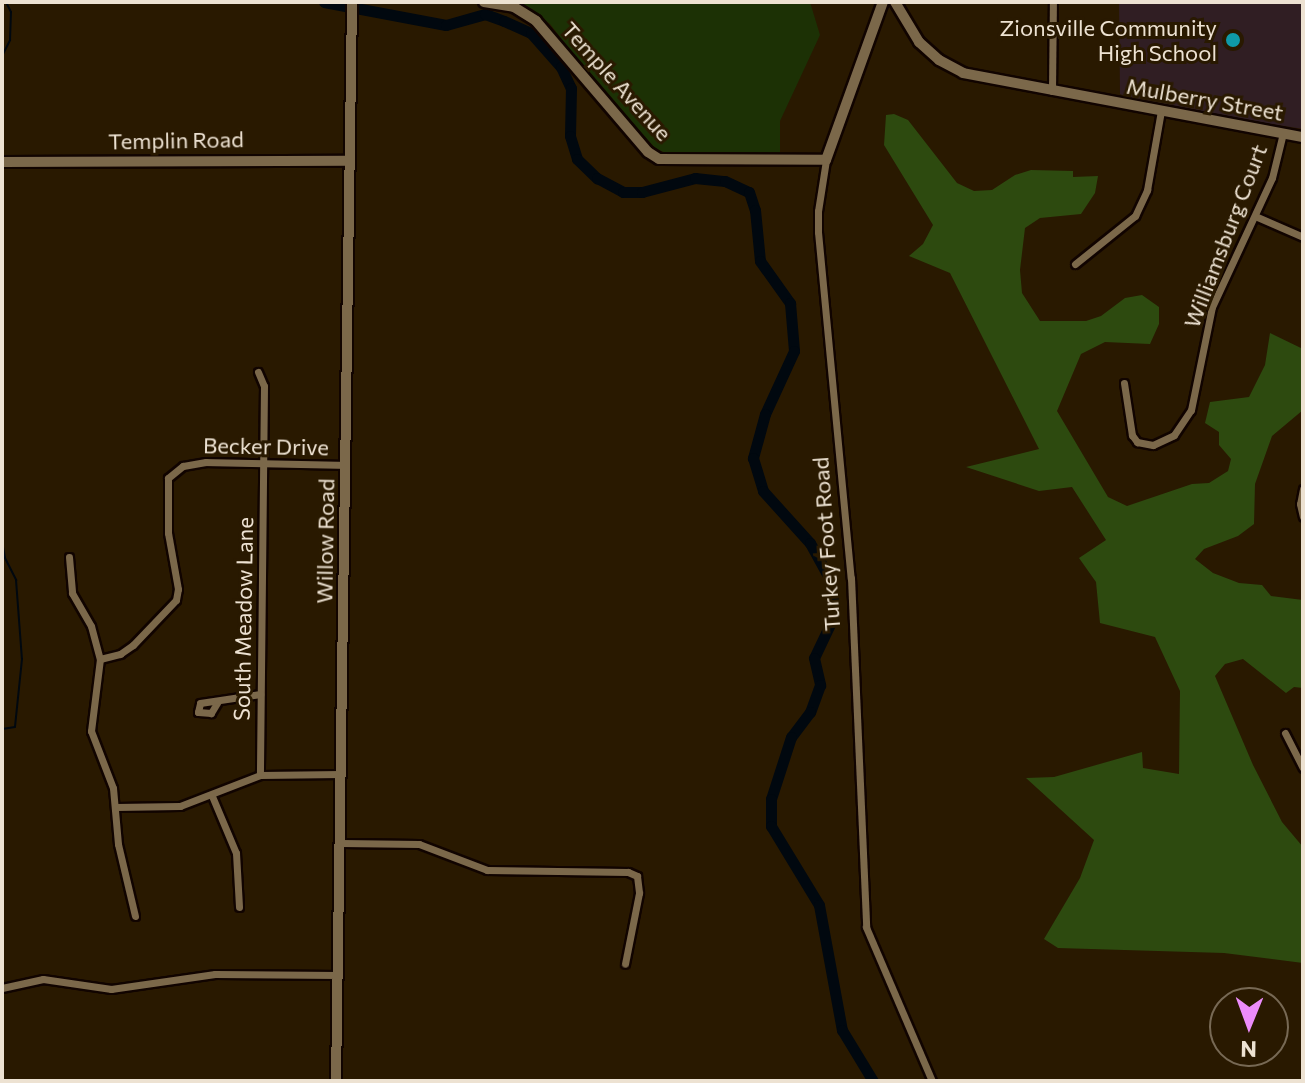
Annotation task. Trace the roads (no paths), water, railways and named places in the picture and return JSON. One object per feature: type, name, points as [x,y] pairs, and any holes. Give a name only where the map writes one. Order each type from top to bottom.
[{"type":"street","name":"Willow Road","points":[[336,1081],[352,2]]},
{"type":"street","name":"Temple Avenue","points":[[484,2],[514,7],[536,21],[648,152],[659,159],[826,160]]},
{"type":"street","name":"Turkey Foot Road","points":[[883,2],[826,160],[818,232],[851,578],[866,927],[932,1081]]},
{"type":"street","name":"Mulberry Street","points":[[895,2],[919,42],[951,68],[982,79],[1303,137]]},
{"type":"street","points":[[1052,91],[1053,2]]},
{"type":"street","points":[[1075,264],[1135,216],[1147,190],[1161,111]]},
{"type":"street","name":"Williamsburg Court","points":[[1124,383],[1132,435],[1137,442],[1153,445],[1174,435],[1191,410],[1212,307],[1272,178],[1283,133]]},
{"type":"street","name":"Templin Road","points":[[2,162],[350,161]]},
{"type":"street","points":[[1255,216],[1303,237]]},
{"type":"street","name":"South Meadow Lane","points":[[258,372],[264,386],[260,775]]},
{"type":"street","name":"Becker Drive","points":[[102,657],[120,654],[133,645],[176,600],[178,589],[168,533],[168,478],[177,468],[193,463],[346,465]]},
{"type":"street","points":[[1303,489],[1303,517]]},
{"type":"street","points":[[69,557],[72,593],[91,626],[102,657],[91,731],[108,772],[116,807],[122,872],[135,916]]},
{"type":"street","points":[[217,703],[260,694]]},
{"type":"street","points":[[1285,733],[1303,768]]},
{"type":"street","points":[[116,807],[180,806],[260,775],[341,774]]},
{"type":"street","points":[[212,796],[236,853],[239,907]]},
{"type":"street","points":[[341,843],[419,844],[487,870],[628,872],[637,876],[638,906],[625,964]]},
{"type":"street","points":[[2,988],[43,979],[111,989],[215,974],[339,975]]},
{"type":"waterway","points":[[2,56],[10,40],[11,12],[6,2]]},
{"type":"waterway","points":[[324,2],[446,25],[485,14],[531,33],[561,67],[571,88],[570,136],[577,159],[597,178],[623,192],[642,192],[695,178],[725,181],[749,192],[755,210],[760,261],[790,303],[794,351],[765,414],[753,458],[763,491],[810,543],[833,585],[833,618],[814,658],[820,685],[810,712],[791,737],[771,799],[771,826],[819,905],[842,1030],[873,1081]]},
{"type":"waterway","points":[[2,542],[5,558],[16,580],[22,659],[15,727],[2,729]]},
{"type":"place","name":"Zionsville Community High School","points":[[1233,40]]}]
